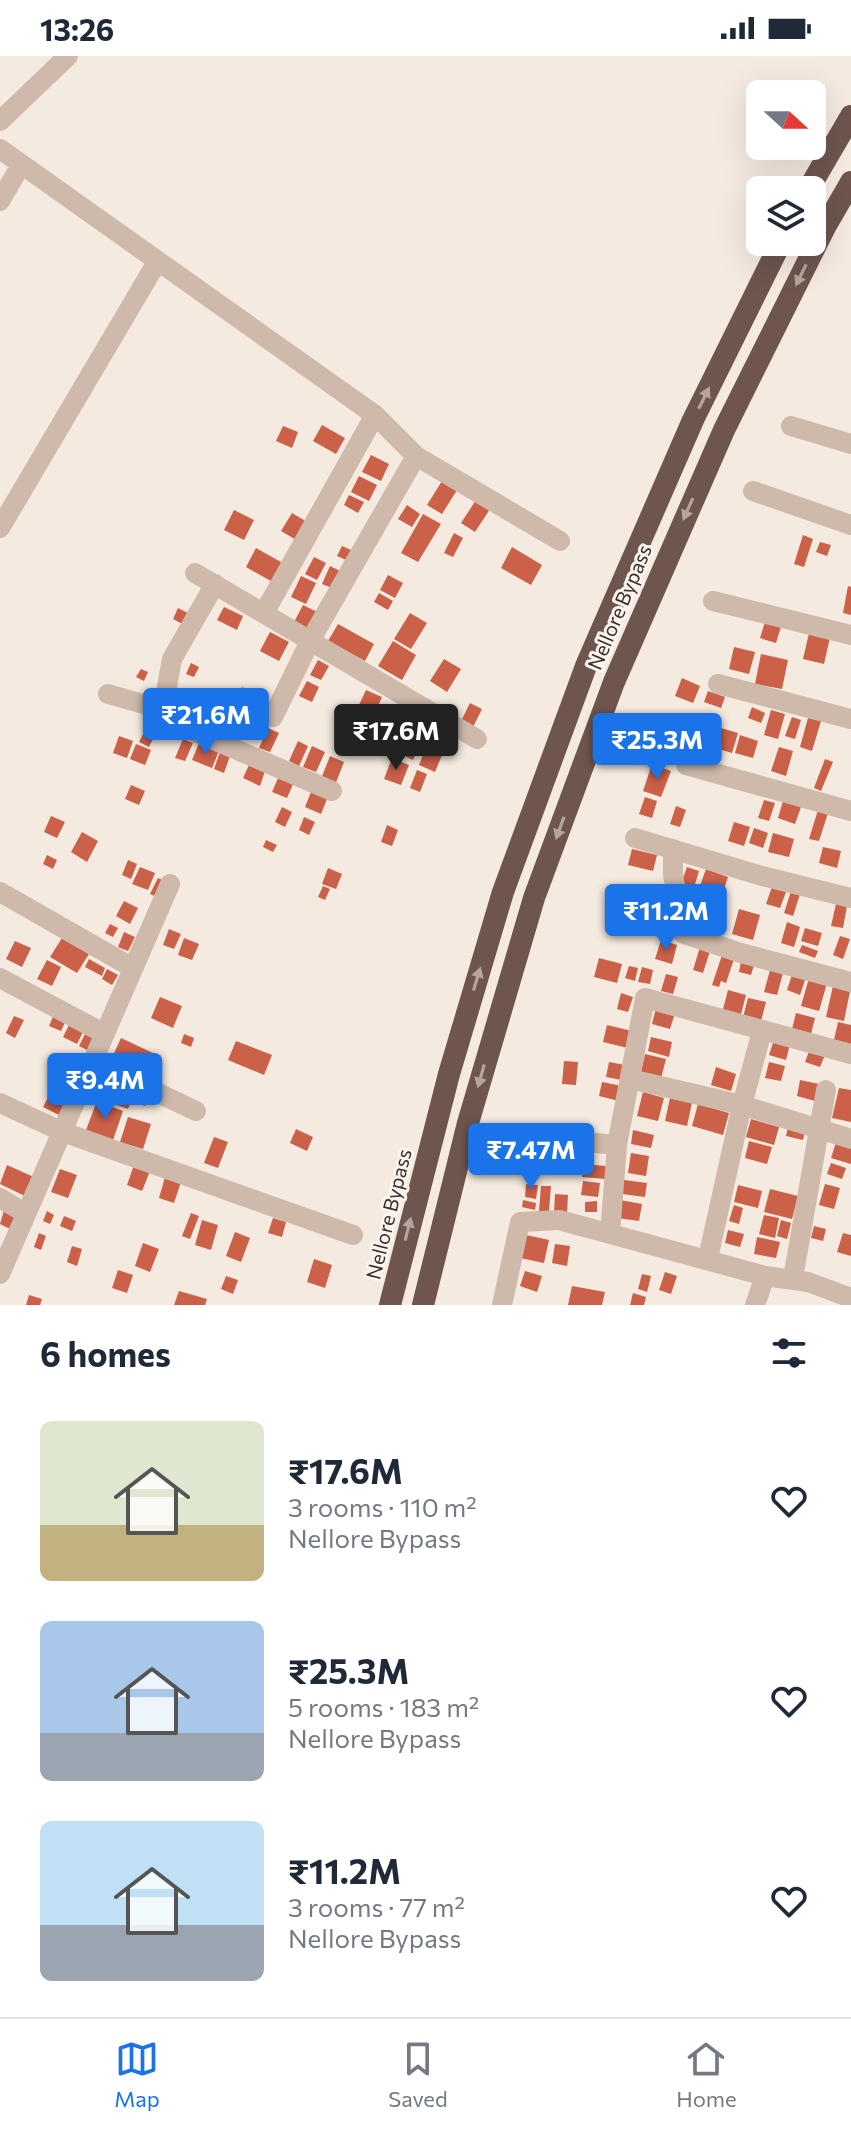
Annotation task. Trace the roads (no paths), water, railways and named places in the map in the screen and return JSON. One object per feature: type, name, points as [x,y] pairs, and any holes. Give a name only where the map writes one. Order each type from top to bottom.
[{"type":"highway","points":[[816,176],[851,116]]},
{"type":"highway","name":"Nellore Bypass","points":[[423,1305],[468,1123],[534,898],[614,682],[724,430],[825,227],[851,182]]},
{"type":"highway","name":"Nellore Bypass","points":[[390,1305],[449,1074],[503,892],[580,680],[693,420],[774,256]]},
{"type":"street","points":[[0,121],[68,56]]},
{"type":"street","points":[[0,149],[375,415],[416,456],[560,541]]},
{"type":"street","points":[[0,201],[21,165]]},
{"type":"street","points":[[0,528],[157,262]]},
{"type":"street","points":[[264,613],[375,415]]},
{"type":"street","points":[[791,426],[851,444]]},
{"type":"street","points":[[273,717],[310,641],[416,456]]},
{"type":"street","points":[[753,491],[851,525]]},
{"type":"street","points":[[195,573],[477,739]]},
{"type":"street","points":[[215,584],[172,659],[165,698],[170,721],[332,791]]},
{"type":"street","points":[[713,601],[851,635]]},
{"type":"street","points":[[718,684],[851,719]]},
{"type":"street","points":[[108,694],[168,711]]},
{"type":"street","points":[[686,765],[851,811]]},
{"type":"street","points":[[635,838],[762,876],[851,898]]},
{"type":"street","points":[[673,849],[673,875],[684,934],[741,953],[851,982]]},
{"type":"street","points":[[0,1272],[170,884]]},
{"type":"street","points":[[0,892],[133,968]]},
{"type":"street","points":[[0,978],[105,1034]]},
{"type":"street","points":[[610,1234],[617,1145],[645,998],[851,1054]]},
{"type":"street","points":[[708,1258],[762,1031]]},
{"type":"street","points":[[93,1062],[196,1111]]},
{"type":"street","points":[[630,1079],[742,1105],[851,1139]]},
{"type":"street","points":[[793,1278],[826,1090]]},
{"type":"street","points":[[0,1103],[63,1132],[353,1235]]},
{"type":"street","points":[[523,1136],[617,1145]]},
{"type":"street","points":[[0,1198],[25,1213]]},
{"type":"street","points":[[502,1305],[520,1222],[559,1220],[708,1258],[765,1276],[793,1278],[851,1298]]},
{"type":"street","points":[[755,1305],[765,1276]]}]
